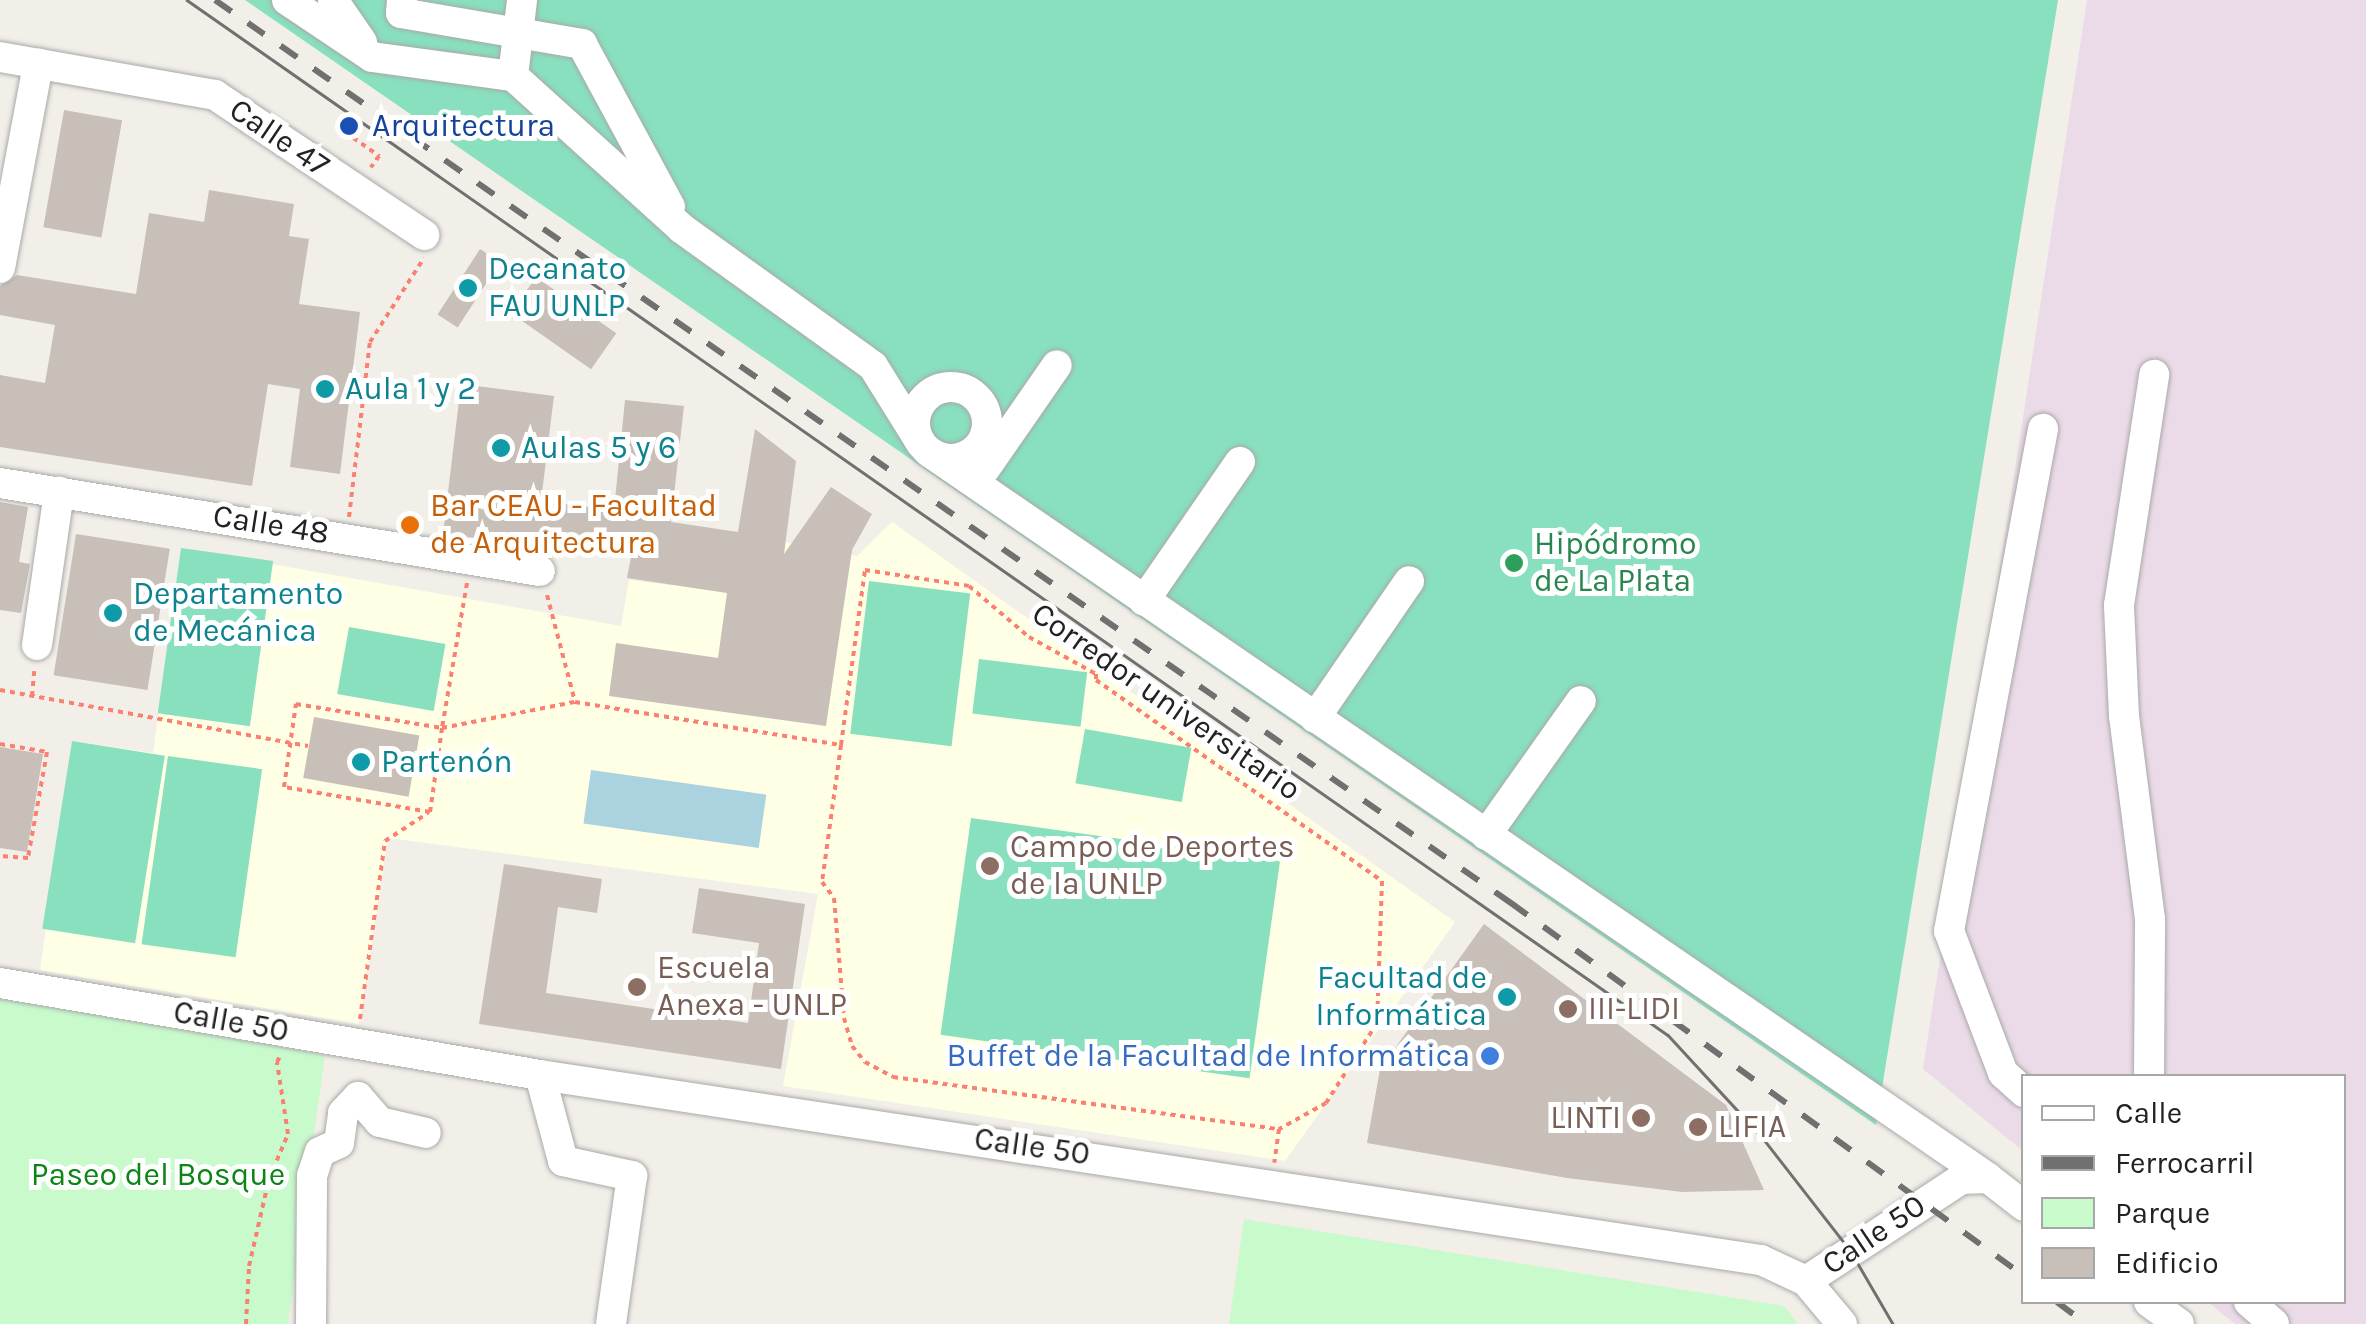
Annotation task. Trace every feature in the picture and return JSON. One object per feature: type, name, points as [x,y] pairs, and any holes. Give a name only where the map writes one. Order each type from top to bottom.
[{"type":"street","points":[[287,0],[372,57],[513,76],[681,228],[873,366],[925,448],[2021,1204]]},
{"type":"street","points":[[332,0],[372,57]]},
{"type":"street","points":[[402,0],[401,13],[582,44],[681,228]]},
{"type":"street","points":[[513,76],[522,0]]},
{"type":"street","name":"Calle 47","points":[[0,57],[215,95],[427,242]]},
{"type":"street","points":[[0,268],[38,64]]},
{"type":"street","points":[[975,484],[1057,365]]},
{"type":"street","points":[[2149,1074],[2150,920],[2124,716],[2120,605],[2154,375]]},
{"type":"street","points":[[894,401],[936,389],[973,394],[988,423],[981,444],[962,458],[925,448]]},
{"type":"street","points":[[925,448],[915,419],[936,389]]},
{"type":"street","points":[[2021,1089],[2004,1072],[1949,931],[2042,429]]},
{"type":"street","points":[[1144,601],[1240,462]]},
{"type":"street","name":"Calle 48","points":[[0,483],[347,536],[540,571]]},
{"type":"street","points":[[36,645],[59,492]]},
{"type":"street","points":[[1315,718],[1410,581]]},
{"type":"street","points":[[1486,835],[1581,701]]},
{"type":"street","name":"Calle 50","points":[[0,983],[540,1074],[1271,1182],[1761,1260],[1806,1280],[1961,1179],[1988,1178]]},
{"type":"street","points":[[540,1074],[564,1161],[632,1176],[610,1324]]},
{"type":"street","points":[[311,1324],[312,1176],[320,1152],[339,1142],[343,1114],[358,1098],[380,1122],[426,1132]]},
{"type":"street","points":[[1806,1280],[1842,1324]]},
{"type":"street","points":[[2152,1304],[2178,1324]]},
{"type":"street","points":[[2252,1304],[2274,1324]]},
{"type":"path","points":[[349,126],[346,132],[379,156],[356,190]]},
{"type":"path","points":[[347,536],[370,342],[427,242]]},
{"type":"path","points":[[356,1043],[385,842],[430,812],[471,558]]},
{"type":"path","name":"Corredor universitario","points":[[865,570],[968,586],[1029,637],[1096,674],[1096,680],[1382,882],[1377,1023],[1326,1103],[1279,1129],[894,1077],[865,1062],[844,1018],[834,898],[822,882],[865,570]]},
{"type":"path","points":[[540,571],[575,702]]},
{"type":"path","points":[[0,701],[1,690],[308,746]]},
{"type":"path","points":[[430,812],[284,787],[296,704],[442,728],[575,702],[841,745]]},
{"type":"path","points":[[0,744],[48,752],[28,858],[0,856]]},
{"type":"path","points":[[246,1324],[249,1266],[268,1178],[288,1134],[277,1062],[294,1032]]},
{"type":"path","points":[[1271,1182],[1279,1129]]},
{"type":"shaded area","points":[[2087,0],[2366,0],[2366,1324],[2235,1324],[2210,1304],[2346,1304],[2346,1074],[2021,1074],[2021,1149],[1923,1069]]},
{"type":"shaded area","name":"Campo de Deportes de la UNLP","points":[[892,522],[1455,922],[1285,1161],[783,1086],[818,894],[388,838],[359,1024],[40,970],[72,741],[153,753],[181,548],[621,626],[629,580],[736,593],[749,535],[857,556]]},
{"type":"green space","name":"Hipódromo de La Plata","points":[[245,0],[2058,0],[1876,1125]]},
{"type":"green space","points":[[181,548],[273,561],[250,726],[158,713]]},
{"type":"green space","points":[[869,581],[970,593],[951,746],[850,734]]},
{"type":"green space","points":[[349,627],[446,644],[434,711],[337,694]]},
{"type":"green space","points":[[979,659],[1087,672],[1080,727],[972,714]]},
{"type":"green space","points":[[1085,729],[1191,748],[1182,802],[1075,783]]},
{"type":"green space","points":[[72,741],[165,756],[135,943],[42,929]]},
{"type":"green space","points":[[168,756],[262,769],[236,957],[142,944]]},
{"type":"green space","points":[[971,818],[1280,861],[1249,1078],[941,1035]]},
{"type":"green space","name":"Paseo del Bosque","points":[[0,996],[325,1055],[288,1324],[0,1324]]},
{"type":"green space","points":[[1244,1219],[1784,1306],[1798,1324],[1229,1324]]},
{"type":"water","points":[[591,770],[766,795],[759,848],[583,823]]},
{"type":"building","points":[[64,110],[122,120],[101,237],[43,227]]},
{"type":"building","points":[[209,190],[294,204],[289,236],[309,239],[299,304],[360,312],[340,474],[290,467],[300,389],[268,384],[252,486],[0,447],[0,375],[45,383],[55,325],[0,315],[0,286],[17,275],[136,294],[149,213],[204,222]]},
{"type":"building","name":"Decanato FAU UNLP","points":[[480,249],[500,262],[458,327],[438,314]]},
{"type":"building","points":[[536,277],[616,333],[591,369],[511,313]]},
{"type":"building","points":[[461,384],[554,396],[541,501],[614,510],[625,400],[684,406],[671,522],[738,532],[755,429],[796,461],[784,554],[831,487],[872,514],[852,550],[826,726],[609,696],[616,643],[718,658],[727,593],[627,578],[631,557],[443,534]]},
{"type":"building","points":[[0,502],[28,507],[19,562],[30,564],[21,613],[0,610]]},
{"type":"building","name":"Departamento de Mecánica","points":[[76,534],[170,549],[147,690],[54,675]]},
{"type":"building","name":"Partenón","points":[[314,717],[419,736],[409,797],[303,778]]},
{"type":"building","points":[[0,747],[43,754],[27,852],[0,848]]},
{"type":"building","points":[[504,864],[602,879],[597,913],[558,907],[546,993],[748,1023],[759,943],[692,933],[699,888],[805,904],[781,1069],[479,1024]]},
{"type":"building","name":"Facultad de Informática","points":[[1484,924],[1726,1105],[1764,1190],[1682,1192],[1567,1178],[1367,1143],[1380,1069]]},
{"type":"tram line","points":[[187,0],[1668,1035],[1762,1137],[1850,1250],[1893,1324]]},
{"type":"railway","points":[[215,0],[1511,903],[2021,1274]]},
{"type":"railway","points":[[2060,1304],[2086,1324]]},
{"type":"place","name":"Arquitectura","points":[[349,126]]},
{"type":"place","name":"Decanato FAU UNLP","points":[[468,288]]},
{"type":"place","name":"Aula 1 y 2","points":[[325,389]]},
{"type":"place","name":"Aulas 5 y 6","points":[[501,448]]},
{"type":"place","name":"Bar CEAU - Facultad de Arquitectura","points":[[410,525]]},
{"type":"place","name":"Hipódromo de La Plata","points":[[1514,563]]},
{"type":"place","name":"Departamento de Mecánica","points":[[113,613]]},
{"type":"place","name":"Partenón","points":[[361,762]]},
{"type":"place","name":"Campo de Deportes de la UNLP","points":[[990,866]]},
{"type":"place","name":"Escuela Anexa - UNLP","points":[[637,987]]},
{"type":"place","name":"Facultad de Informática","points":[[1507,997]]},
{"type":"place","name":"III-LIDI","points":[[1568,1009]]},
{"type":"place","name":"Buffet de la Facultad de Informática","points":[[1490,1056]]},
{"type":"place","name":"LINTI","points":[[1641,1118]]},
{"type":"place","name":"LIFIA","points":[[1698,1127]]}]
